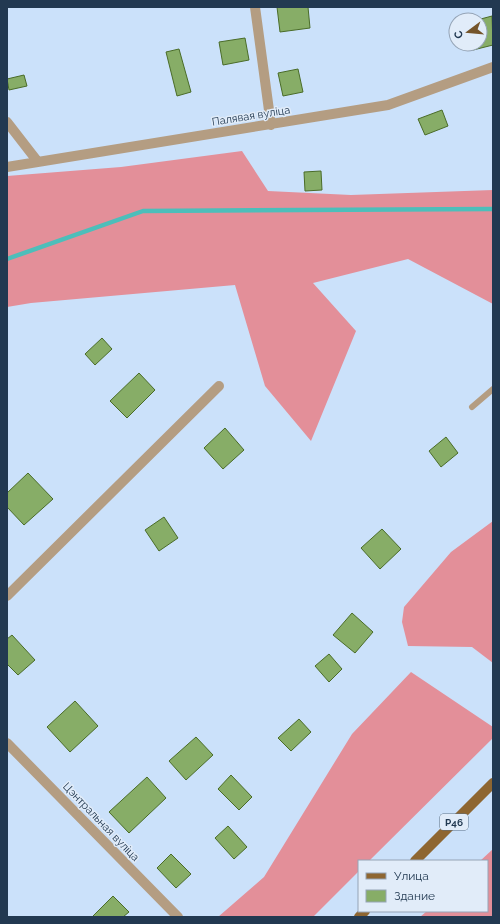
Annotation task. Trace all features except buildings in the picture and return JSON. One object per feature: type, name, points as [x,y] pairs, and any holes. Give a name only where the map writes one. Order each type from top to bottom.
[{"type":"main road","name":"Р46","points":[[416,860],[493,783]]},
{"type":"street","points":[[255,7],[271,125]]},
{"type":"street","name":"Палявая вуліца","points":[[7,166],[271,125],[388,105],[493,67]]},
{"type":"street","points":[[7,122],[38,162]]},
{"type":"street","points":[[7,596],[220,386]]},
{"type":"street","name":"Цэнтральная вуліца","points":[[7,743],[178,917]]},
{"type":"lane","points":[[472,407],[493,389]]},
{"type":"shaded area","points":[[242,151],[268,191],[351,195],[493,190],[493,304],[408,259],[313,283],[356,331],[311,441],[265,386],[235,285],[31,303],[7,307],[7,176],[121,167]]},
{"type":"shaded area","points":[[493,521],[493,663],[472,647],[408,646],[402,622],[404,607],[451,552]]},
{"type":"shaded area","points":[[411,672],[493,727],[493,738],[370,860],[358,860],[358,872],[313,917],[218,917],[264,877],[352,734]]},
{"type":"shaded area","points":[[493,849],[493,917],[420,917],[426,912],[488,912],[488,860],[481,860]]},
{"type":"waterway","points":[[7,259],[143,211],[493,209]]}]
